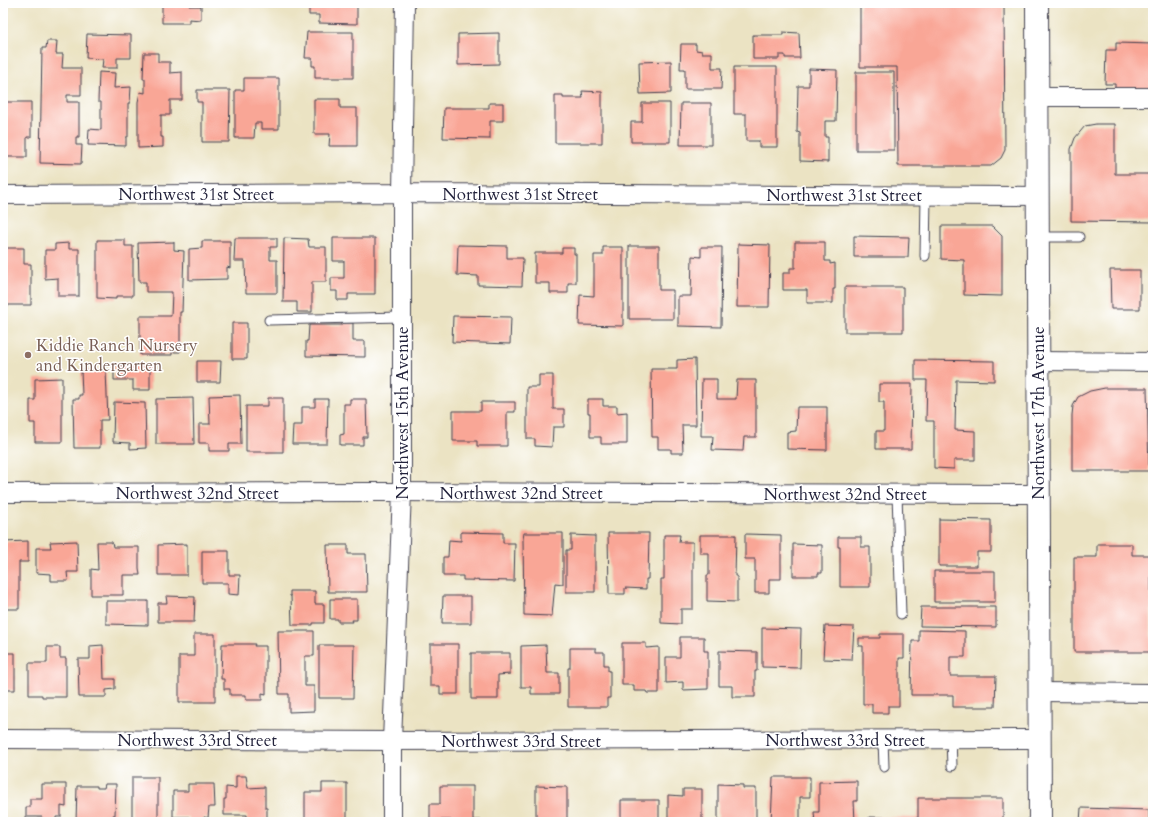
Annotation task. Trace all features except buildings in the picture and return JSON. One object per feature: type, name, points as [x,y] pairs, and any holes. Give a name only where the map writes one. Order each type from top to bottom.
[{"type":"main road","name":"Northwest 17th Avenue","points":[[1037,3],[1040,822]]},
{"type":"street","name":"Northwest 15th Avenue","points":[[392,822],[392,741],[402,492],[402,193],[405,3]]},
{"type":"street","points":[[1037,97],[1153,98]]},
{"type":"street","name":"Northwest 31st Street","points":[[3,195],[402,193],[1038,196]]},
{"type":"street","points":[[1039,362],[1153,362]]},
{"type":"street","name":"Northwest 32nd Street","points":[[3,493],[402,492],[1038,494]]},
{"type":"street","points":[[1040,692],[1153,693]]},
{"type":"street","name":"Northwest 33rd Street","points":[[3,739],[392,741],[1040,739]]},
{"type":"lane","points":[[925,256],[926,196]]},
{"type":"lane","points":[[1038,237],[1079,237]]},
{"type":"lane","points":[[269,320],[402,317]]},
{"type":"lane","points":[[897,494],[901,614]]},
{"type":"lane","points":[[951,739],[952,766]]},
{"type":"lane","points":[[883,740],[884,767]]},
{"type":"place","name":"Kiddie Ranch Nursery and Kindergarten","points":[[28,355]]}]
